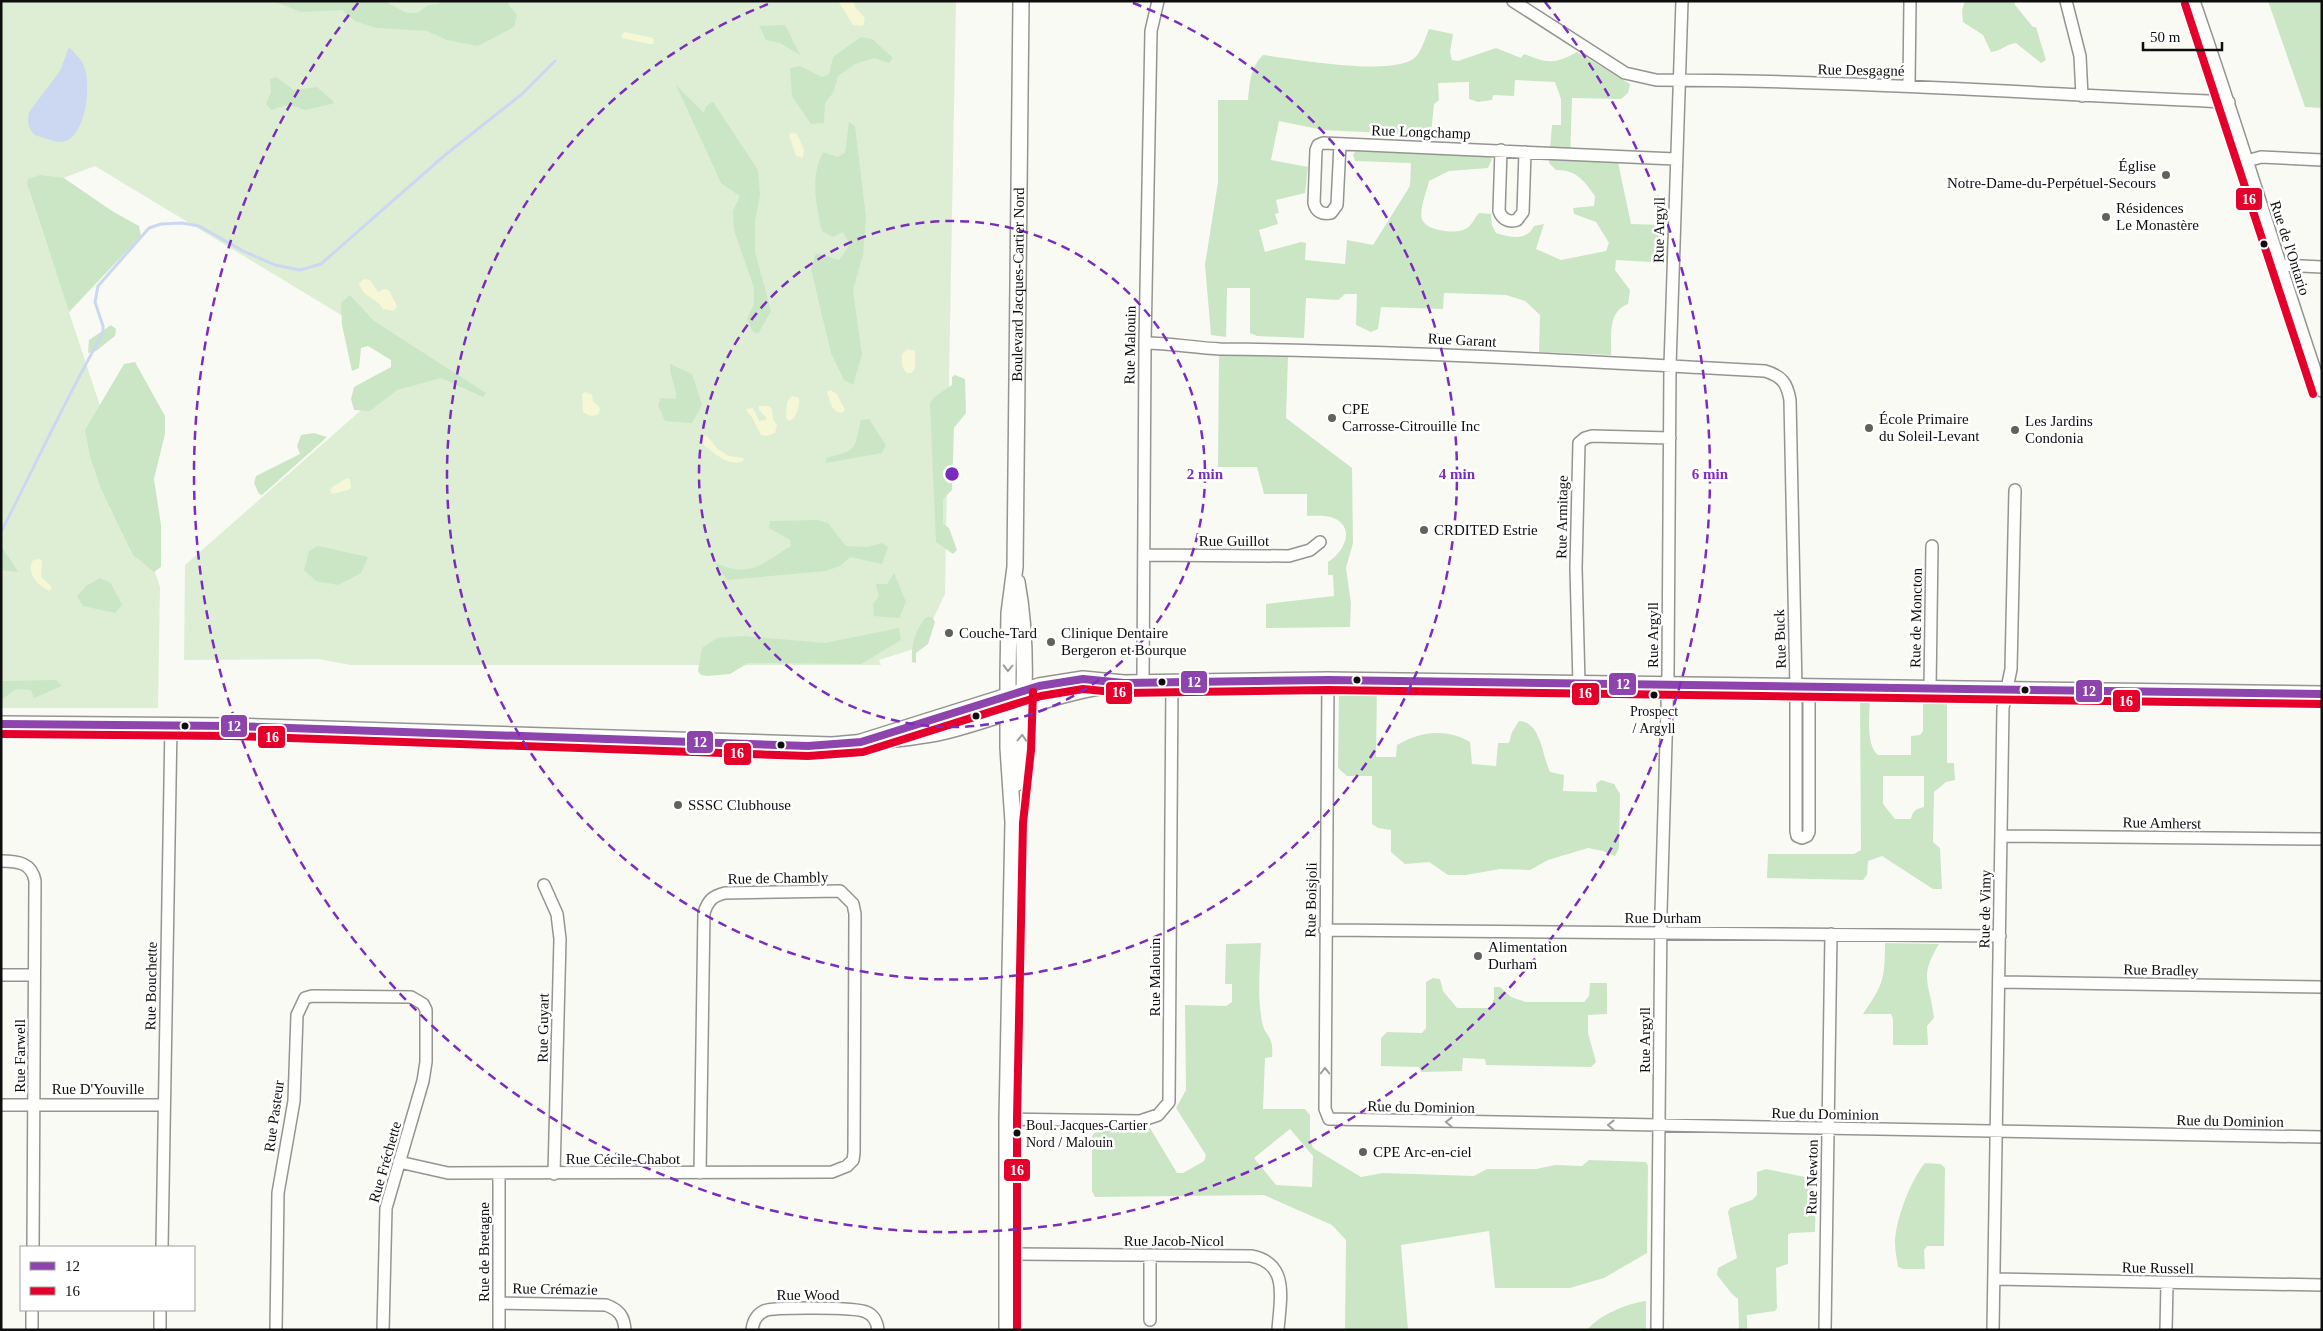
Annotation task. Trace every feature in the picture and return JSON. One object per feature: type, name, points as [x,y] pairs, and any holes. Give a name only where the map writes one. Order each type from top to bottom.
[{"type":"street","name":"Boulevard Jacques-Cartier Nord","points":[[1006,1330],[1007,1119],[1013,822],[1008,696],[1009,614],[1015,567],[1020,1]]},
{"type":"street","name":"Rue Desgagné","points":[[1513,1],[1625,73],[1656,80],[1909,86],[2229,102]]},
{"type":"street","name":"Rue Argyll","points":[[1657,1330],[1661,933],[1668,686],[1670,366],[1675,159],[1682,1]]},
{"type":"street","points":[[1909,86],[1910,1]]},
{"type":"street","points":[[2066,1],[2080,56],[2082,96]]},
{"type":"street","name":"Rue de l'Ontario","points":[[2194,1],[2229,102],[2246,161],[2322,391]]},
{"type":"street","name":"Rue Malouin","points":[[1143,682],[1145,343],[1151,31],[1154,4]]},
{"type":"street","name":"Rue Longchamp","points":[[1340,144],[1337,204],[1331,213],[1324,214],[1317,210],[1314,204],[1316,150],[1318,145],[1323,143],[1675,159]]},
{"type":"street","points":[[1501,150],[1499,211],[1503,218],[1510,221],[1517,220],[1523,212],[1525,152]]},
{"type":"street","points":[[2246,161],[2260,157],[2322,160]]},
{"type":"street","points":[[2280,265],[2322,266]]},
{"type":"street","name":"Rue Garant","points":[[1145,343],[1217,348],[1353,351],[1670,366],[1766,371],[1778,375]]},
{"type":"street","name":"Rue Buck","points":[[1778,375],[1787,386],[1790,400],[1803,688],[1809,832],[1807,836],[1802,838],[1797,836],[1796,831],[1803,688]]},
{"type":"street","name":"Rue Armitage","points":[[1579,684],[1576,568],[1579,443],[1585,438],[1592,436],[1670,438]]},
{"type":"street","name":"Rue de Vimy","points":[[1993,1330],[2003,708],[2011,669],[2015,490]]},
{"type":"street","name":"Rue Guillot","points":[[1144,555],[1289,556],[1310,550],[1320,542]]},
{"type":"street","name":"Rue de Moncton","points":[[1930,689],[1932,546]]},
{"type":"street","name":"Boulevard Jacques-Cartier Nord","points":[[1013,822],[1021,749],[1023,699],[1023,612],[1015,567]]},
{"type":"street","points":[[861,742],[1008,696],[1023,699],[1124,683],[1143,682],[1328,680],[2322,694]]},
{"type":"street","name":"Rue Boisjoli","points":[[1328,680],[1325,1109],[1329,1119]]},
{"type":"street","name":"Rue Malouin","points":[[1007,1119],[1140,1121],[1158,1115],[1169,1102],[1172,682]]},
{"type":"street","points":[[1,724],[171,724],[808,746],[920,736],[1008,712],[1023,699]]},
{"type":"street","name":"Rue Bouchette","points":[[162,1246],[171,724]]},
{"type":"street","name":"Rue Amherst","points":[[2001,836],[2322,839]]},
{"type":"street","name":"Rue Farwell","points":[[1,861],[28,866],[33,873],[35,881],[33,1246]]},
{"type":"street","name":"Rue Guyart","points":[[544,885],[557,914],[560,938],[554,1174]]},
{"type":"street","name":"Rue de Chambly","points":[[700,1173],[704,913],[707,903],[713,896],[726,893],[840,891],[853,904],[856,914],[854,1153],[853,1160],[847,1166]]},
{"type":"street","name":"Rue Durham","points":[[1326,930],[2000,936]]},
{"type":"street","name":"Rue Newton","points":[[1825,1330],[1831,934]]},
{"type":"street","points":[[1,975],[34,975]]},
{"type":"street","name":"Rue Bradley","points":[[1999,982],[2322,987]]},
{"type":"street","name":"Rue Pasteur","points":[[276,1330],[278,1193],[294,1101],[295,1030],[298,1008],[305,998],[312,996],[401,996],[411,997],[423,1004]]},
{"type":"street","name":"Rue Fréchette","points":[[383,1330],[386,1208],[425,1071],[427,1016],[423,1004]]},
{"type":"street","name":"Rue D'Youville","points":[[1,1105],[164,1105]]},
{"type":"street","name":"Rue du Dominion","points":[[1329,1119],[2322,1137]]},
{"type":"street","name":"Rue Cécile-Chabot","points":[[399,1162],[435,1172],[499,1174],[832,1172],[847,1166]]},
{"type":"street","name":"Rue de Bretagne","points":[[499,1174],[499,1330]]},
{"type":"street","name":"Rue Jacob-Nicol","points":[[1007,1254],[1251,1256],[1268,1261],[1274,1266],[1279,1279],[1278,1330]]},
{"type":"street","points":[[1150,1256],[1150,1320]]},
{"type":"street","name":"Rue Russell","points":[[1995,1279],[2322,1285]]},
{"type":"street","points":[[2166,1330],[2167,1283]]},
{"type":"street","name":"Rue Crémazie","points":[[499,1303],[606,1305],[617,1310],[623,1318],[625,1330]]},
{"type":"street","name":"Rue Wood","points":[[752,1330],[754,1320],[759,1314],[773,1309],[860,1310],[873,1317],[877,1322],[878,1330]]},
{"type":"street","points":[[32,1311],[32,1330]]},
{"type":"street","points":[[160,1311],[160,1330]]},
{"type":"shaded area","points":[[1,1],[956,1],[945,594],[920,647],[879,660],[881,665],[351,665],[318,659],[184,660],[185,565],[417,361],[95,166],[29,191],[160,587],[158,708],[1,708]]},
{"type":"shaded area","points":[[273,1],[384,1],[407,13],[418,13],[428,5],[439,4],[440,1],[506,1],[517,15],[514,27],[478,46],[447,40],[427,31],[377,28],[355,21],[342,10],[301,12]]},
{"type":"shaded area","points":[[1965,1],[2014,1],[2015,5],[2033,27],[2036,27],[2046,60],[2041,63],[2016,43],[1991,52],[1983,35],[1963,22],[1962,10]]},
{"type":"shaded area","points":[[2268,1],[2322,1],[2322,108],[2305,107]]},
{"type":"shaded area","points":[[785,25],[800,55],[780,43],[766,40],[759,26]]},
{"type":"shaded area","points":[[1429,29],[1453,34],[1450,52],[1452,60],[1458,61],[1496,48],[1521,58],[1524,54],[1545,61],[1556,61],[1577,52],[1630,84],[1628,93],[1621,99],[1572,98],[1570,160],[1618,162],[1631,224],[1665,225],[1668,263],[1616,260],[1615,270],[1630,290],[1628,304],[1617,313],[1612,325],[1611,355],[1539,352],[1540,315],[1525,301],[1506,295],[1444,293],[1443,309],[1381,307],[1378,329],[1371,332],[1356,325],[1357,294],[1345,294],[1338,300],[1306,298],[1304,338],[1257,336],[1250,333],[1250,288],[1227,288],[1226,337],[1211,335],[1205,265],[1218,182],[1218,100],[1248,100],[1253,70],[1263,55],[1341,65],[1383,66],[1400,64],[1416,57],[1421,50]],"holes":[[[1515,80],[1555,82],[1561,99],[1561,125],[1552,125],[1549,163],[1556,170],[1575,174],[1595,196],[1594,206],[1573,208],[1574,214],[1596,222],[1609,243],[1606,251],[1561,260],[1536,249],[1544,224],[1534,226],[1531,231],[1522,236],[1507,236],[1496,233],[1492,225],[1491,214],[1479,213],[1470,225],[1463,230],[1442,231],[1435,229],[1424,223],[1421,215],[1429,181],[1449,171],[1488,168],[1492,159],[1489,157],[1356,150],[1353,155],[1355,161],[1411,163],[1410,186],[1373,245],[1347,240],[1345,264],[1305,260],[1306,243],[1301,242],[1265,252],[1259,230],[1278,224],[1275,214],[1279,213],[1276,200],[1305,193],[1308,167],[1271,160],[1279,121],[1323,130],[1424,135],[1431,133],[1434,104],[1439,100],[1438,83],[1469,82],[1469,99],[1478,102],[1492,100],[1493,95],[1514,96]]]},
{"type":"shaded area","points":[[861,37],[872,39],[893,58],[889,63],[874,58],[855,64],[838,76],[833,93],[825,103],[824,123],[811,124],[792,96],[790,68],[800,66],[822,77],[829,74],[833,57]]},
{"type":"shaded area","points":[[276,77],[294,90],[317,87],[335,103],[306,110],[288,105],[271,110],[266,104],[271,92],[270,79]]},
{"type":"shaded area","points":[[676,85],[704,113],[706,106],[713,102],[758,170],[760,195],[755,222],[755,252],[771,311],[758,334],[753,332],[747,319],[754,304],[754,288],[734,230],[733,211],[740,196],[721,183]]},
{"type":"shaded area","points":[[849,122],[855,126],[866,217],[863,255],[853,290],[862,355],[853,385],[844,380],[831,353],[811,269],[816,253],[839,260],[850,244],[843,232],[833,237],[822,231],[815,191],[815,181],[823,152],[838,157],[845,153]]},
{"type":"shaded area","points":[[40,175],[64,178],[112,211],[139,226],[141,236],[69,312],[27,184],[28,179]]},
{"type":"shaded area","points":[[350,295],[374,321],[486,393],[483,397],[441,378],[397,390],[370,411],[354,410],[351,399],[354,387],[391,367],[391,360],[368,346],[361,348],[359,368],[352,371],[342,325],[341,303]]},
{"type":"shaded area","points":[[111,325],[116,329],[115,336],[96,351],[88,353],[89,340]]},
{"type":"shaded area","points":[[1219,355],[1288,357],[1286,418],[1352,468],[1353,543],[1346,568],[1351,603],[1350,627],[1266,628],[1266,604],[1334,596],[1333,575],[1328,575],[1328,562],[1344,545],[1346,533],[1341,523],[1334,518],[1307,516],[1307,494],[1264,494],[1257,467],[1218,467]]},
{"type":"shaded area","points":[[135,362],[165,416],[165,434],[154,479],[161,525],[161,567],[154,572],[133,555],[102,491],[91,460],[85,430],[124,364]]},
{"type":"shaded area","points":[[670,364],[692,374],[702,405],[692,423],[665,421],[658,405],[661,398],[676,399]]},
{"type":"shaded area","points":[[955,375],[965,379],[966,413],[954,428],[952,490],[943,499],[943,524],[949,528],[957,550],[953,554],[936,542],[930,403],[933,398],[952,385],[952,377]]},
{"type":"shaded area","points":[[869,419],[886,445],[882,453],[826,463],[826,458],[844,453],[853,448],[861,420]]},
{"type":"shaded area","points":[[314,433],[327,437],[262,495],[259,494],[254,483],[256,476],[300,454],[297,446],[301,435]]},
{"type":"shaded area","points":[[818,520],[828,523],[846,546],[868,547],[882,543],[888,547],[882,564],[850,557],[840,566],[826,571],[727,580],[715,563],[738,569],[747,569],[763,564],[791,546],[790,540],[769,528],[770,521]]},
{"type":"shaded area","points":[[318,546],[368,557],[361,573],[338,585],[316,581],[304,570],[309,551]]},
{"type":"shaded area","points":[[2,547],[18,572],[1,570]]},
{"type":"shaded area","points":[[894,573],[906,602],[899,618],[874,616],[873,603],[879,597],[876,584],[887,584]]},
{"type":"shaded area","points":[[100,578],[111,583],[122,605],[115,613],[83,606],[77,596],[86,586]]},
{"type":"shaded area","points":[[926,617],[932,617],[935,622],[928,644],[916,653],[916,663],[912,662],[914,638]]},
{"type":"shaded area","points":[[899,628],[901,640],[861,664],[748,663],[730,674],[707,676],[701,675],[698,671],[702,648],[717,638],[743,636],[825,643]]},
{"type":"shaded area","points":[[56,680],[62,686],[34,698],[31,690],[16,689],[1,700],[1,681]]},
{"type":"shaded area","points":[[1343,688],[1377,690],[1376,757],[1396,757],[1397,745],[1406,740],[1424,734],[1443,733],[1470,742],[1472,764],[1496,766],[1498,743],[1509,743],[1512,732],[1519,721],[1526,723],[1532,727],[1540,741],[1550,772],[1564,775],[1563,791],[1597,792],[1596,784],[1601,780],[1614,784],[1620,794],[1619,848],[1615,856],[1588,848],[1548,860],[1530,870],[1500,869],[1466,875],[1448,875],[1429,862],[1405,864],[1391,852],[1391,830],[1378,828],[1372,824],[1372,776],[1347,776],[1338,768],[1339,691]]},
{"type":"shaded area","points":[[1860,696],[1870,696],[1870,736],[1871,743],[1878,755],[1911,755],[1911,736],[1920,735],[1923,731],[1923,699],[1947,698],[1947,763],[1954,763],[1955,780],[1946,782],[1934,792],[1933,842],[1940,848],[1942,889],[1933,889],[1882,856],[1868,861],[1867,875],[1863,880],[1767,878],[1768,854],[1854,854],[1861,850]],"holes":[[[1883,776],[1924,776],[1924,807],[1915,810],[1911,819],[1895,819],[1883,804]]]},
{"type":"shaded area","points":[[1261,943],[1260,1011],[1263,1026],[1272,1044],[1272,1057],[1265,1058],[1263,1109],[1305,1109],[1310,1115],[1310,1139],[1313,1148],[1361,1177],[1383,1173],[1474,1176],[1487,1169],[1536,1169],[1555,1165],[1582,1166],[1589,1160],[1646,1162],[1648,1166],[1647,1253],[1604,1278],[1570,1288],[1495,1288],[1489,1231],[1401,1245],[1408,1330],[1345,1330],[1346,1240],[1332,1225],[1264,1195],[1095,1197],[1092,1191],[1092,1136],[1096,1131],[1133,1131],[1150,1128],[1177,1173],[1183,1173],[1204,1161],[1206,1155],[1176,1108],[1186,1090],[1185,1005],[1226,1006],[1232,1002],[1232,984],[1225,984],[1226,944]],"holes":[[[1290,1129],[1313,1156],[1312,1187],[1276,1185],[1254,1158]]]},
{"type":"shaded area","points":[[1885,943],[1939,944],[1927,973],[1934,1018],[1927,1026],[1928,1045],[1893,1045],[1893,1019],[1891,1014],[1863,1014],[1882,981]]},
{"type":"shaded area","points":[[1433,978],[1440,979],[1443,991],[1457,1008],[1490,1008],[1494,999],[1494,987],[1500,987],[1511,997],[1526,1002],[1584,1002],[1589,996],[1590,983],[1607,983],[1607,1014],[1588,1015],[1588,1033],[1596,1062],[1591,1067],[1486,1065],[1485,1059],[1463,1058],[1462,1071],[1421,1072],[1419,1067],[1381,1066],[1381,1038],[1387,1032],[1422,1033],[1426,1028],[1426,982]]},
{"type":"shaded area","points":[[1925,1163],[1941,1164],[1945,1168],[1944,1246],[1927,1246],[1924,1250],[1925,1269],[1903,1269],[1898,1267],[1895,1249],[1898,1223],[1909,1190]]},
{"type":"shaded area","points":[[1766,1169],[1810,1178],[1816,1194],[1815,1232],[1790,1233],[1788,1235],[1788,1264],[1776,1268],[1777,1308],[1775,1311],[1747,1315],[1747,1330],[1739,1330],[1738,1299],[1717,1275],[1718,1268],[1737,1258],[1728,1212],[1730,1208],[1752,1200],[1757,1195],[1757,1172]]},
{"type":"shaded area","points":[[1646,1301],[1646,1330],[1587,1330],[1599,1319],[1614,1311],[1631,1304]]},
{"type":"sand","points":[[838,1],[854,1],[855,7],[865,18],[863,26],[853,25]]},
{"type":"sand","points":[[625,32],[653,38],[653,44],[622,38],[622,34]]},
{"type":"sand","points":[[789,134],[797,134],[804,150],[803,158],[796,156]]},
{"type":"sand","points":[[364,279],[370,280],[378,292],[384,289],[389,290],[397,306],[394,311],[383,309],[363,292],[359,283]]},
{"type":"sand","points":[[907,349],[915,351],[915,368],[912,373],[907,373],[902,364],[902,354]]},
{"type":"sand","points":[[830,390],[837,394],[845,410],[842,413],[837,412],[832,407],[827,392]]},
{"type":"sand","points":[[585,392],[592,395],[593,401],[600,408],[599,414],[591,416],[583,412],[582,394]]},
{"type":"sand","points":[[792,396],[799,398],[799,404],[796,414],[789,421],[786,418],[787,402]]},
{"type":"sand","points":[[759,406],[768,406],[772,409],[773,419],[777,425],[775,433],[767,436],[761,435],[752,417],[747,412],[747,409],[753,408],[759,421],[766,420],[766,417],[759,410]]},
{"type":"sand","points":[[706,435],[718,449],[729,456],[744,458],[743,461],[738,463],[732,462],[715,454],[701,443],[700,439]]},
{"type":"sand","points":[[347,478],[350,479],[351,489],[332,494],[330,490],[332,487]]},
{"type":"sand","points":[[42,560],[41,577],[52,587],[50,591],[41,586],[32,575],[32,561]]},
{"type":"water","points":[[69,47],[81,60],[85,70],[87,81],[86,107],[77,131],[70,138],[59,142],[35,135],[29,127],[28,116],[29,112],[60,71]]},
{"type":"waterway","points":[[1,532],[63,407],[103,333],[103,326],[95,302],[98,286],[149,228],[161,224],[182,223],[199,226],[243,251],[275,265],[300,270],[321,264],[445,155],[522,94],[555,61]]},
{"type":"transit line","name":"16","points":[[2185,4],[2313,394]]},
{"type":"transit line","name":"12","points":[[1,724],[231,726],[808,746],[861,742],[1039,686],[1083,679],[1124,683],[1328,680],[2322,694]]},
{"type":"transit line","name":"16","points":[[1,734],[231,736],[808,756],[863,752],[1041,696],[1083,689],[1124,693],[1328,690],[2322,704]]},
{"type":"transit line","name":"16","points":[[1017,1330],[1017,1119],[1023,823],[1031,750],[1033,692]]},
{"type":"place","name":"Église Notre-Dame-du-Perpétuel-Secours","points":[[2166,175]]},
{"type":"place","name":"Résidences Le Monastère","points":[[2106,217]]},
{"type":"place","name":"CPE Carrosse-Citrouille Inc","points":[[1332,418]]},
{"type":"place","name":"École Primaire du Soleil-Levant","points":[[1869,428]]},
{"type":"place","name":"Les Jardins Condonia","points":[[2015,430]]},
{"type":"place","name":"CRDITED Estrie","points":[[1424,530]]},
{"type":"place","name":"Couche-Tard","points":[[949,633]]},
{"type":"place","name":"Clinique Dentaire Bergeron et Bourque","points":[[1051,642]]},
{"type":"place","name":"Prospect / Argyll","points":[[1654,695]]},
{"type":"place","name":"SSSC Clubhouse","points":[[678,805]]},
{"type":"place","name":"Alimentation Durham","points":[[1478,956]]},
{"type":"place","name":"Boul. Jacques-Cartier Nord / Malouin","points":[[1017,1133]]},
{"type":"place","name":"CPE Arc-en-ciel","points":[[1363,1152]]}]
